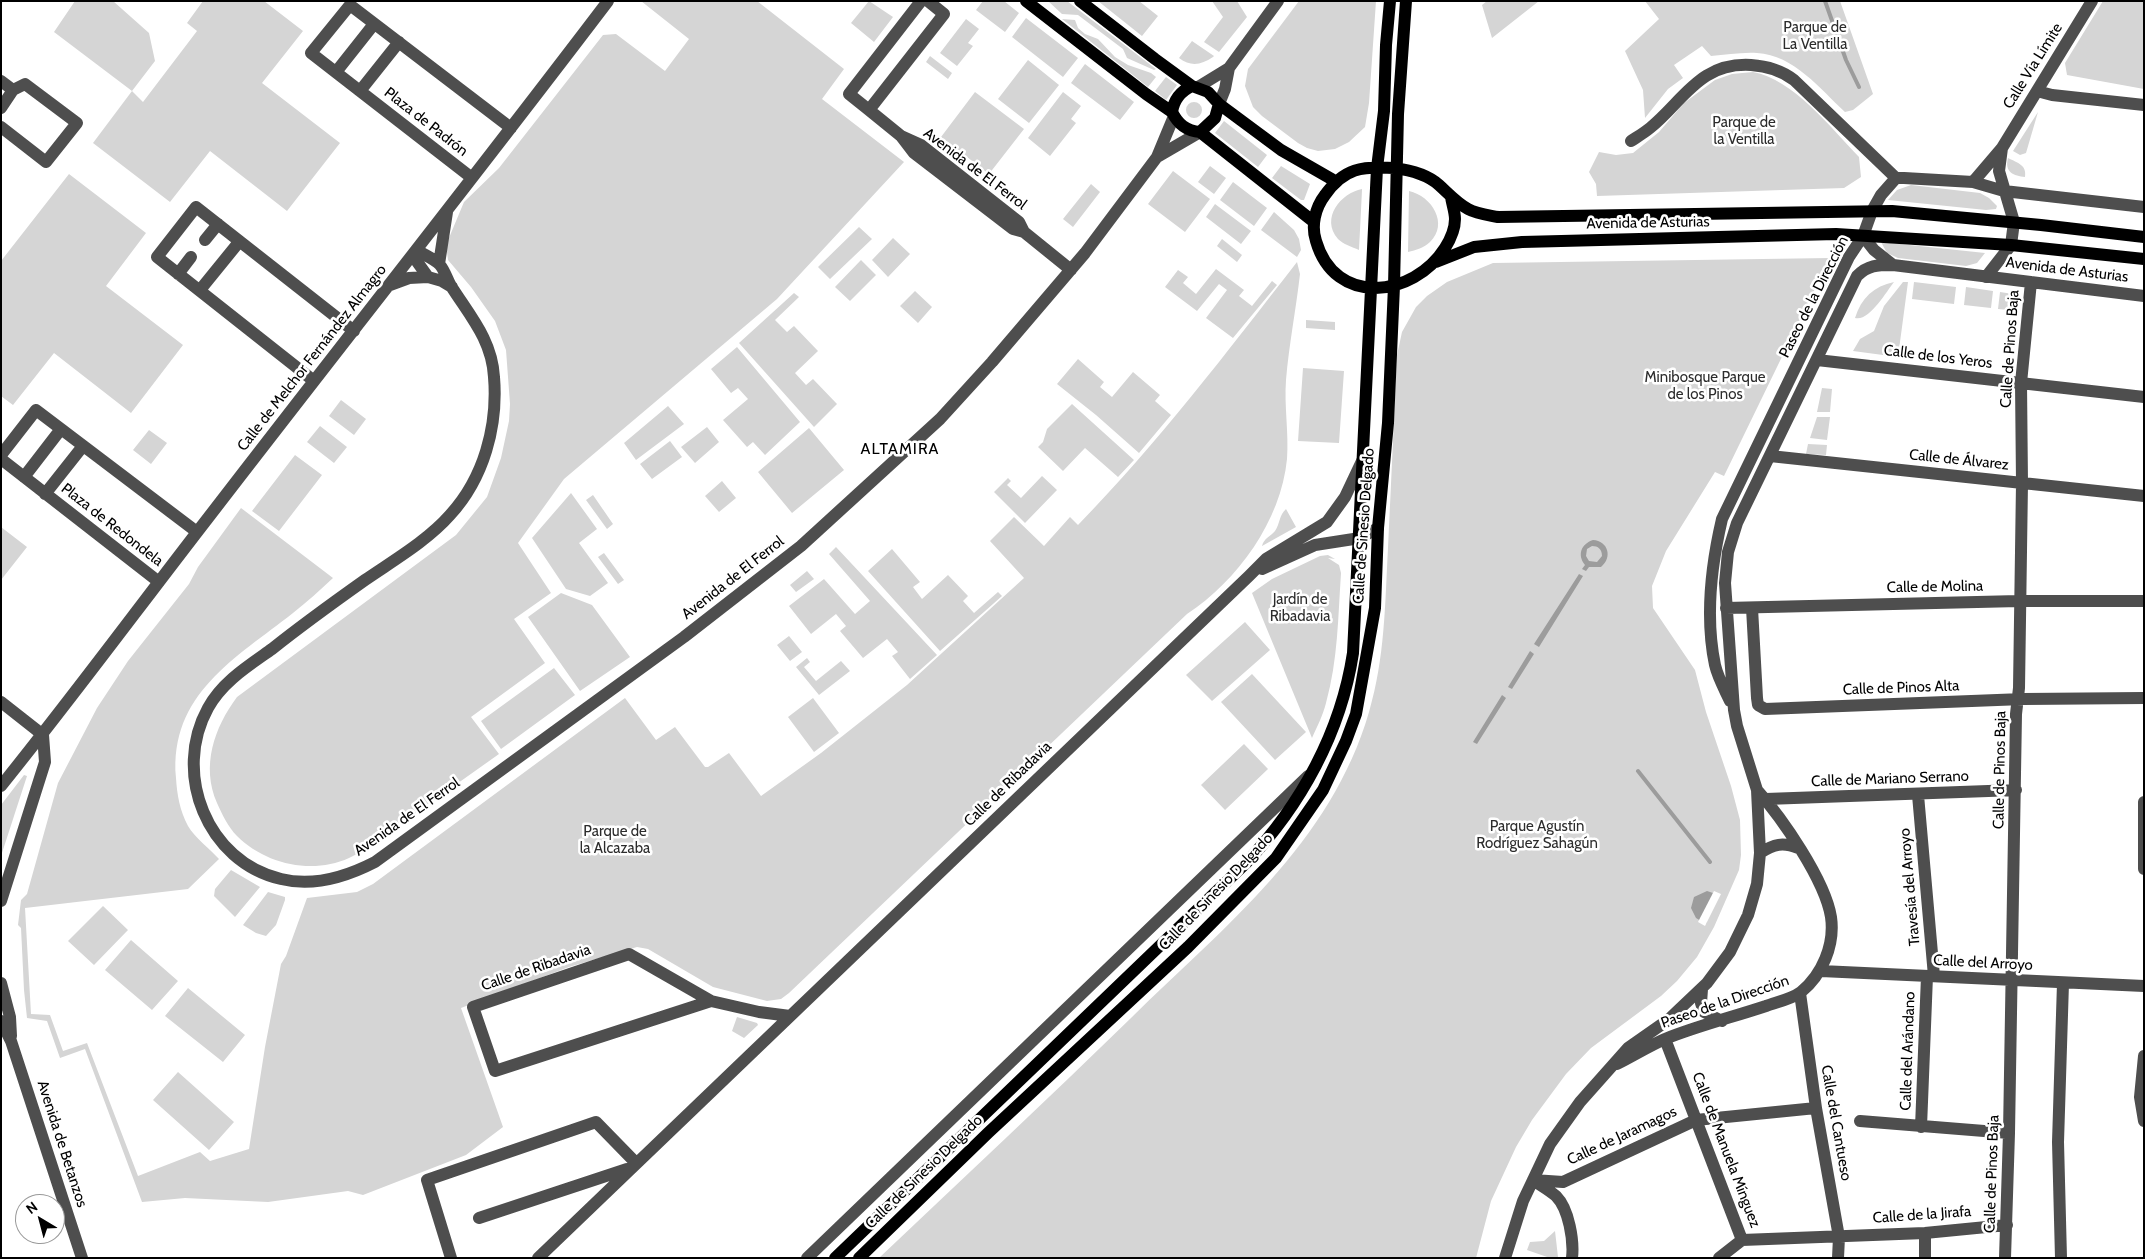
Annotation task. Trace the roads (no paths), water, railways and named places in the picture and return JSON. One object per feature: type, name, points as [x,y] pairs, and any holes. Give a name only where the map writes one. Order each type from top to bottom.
[{"type":"main road","points":[[1026,1],[1173,114],[1184,128],[1200,132],[1314,222]]},
{"type":"main road","points":[[1080,1],[1155,60],[1195,86],[1208,92],[1219,104],[1285,153],[1335,181]]},
{"type":"main road","name":"Calle de Sinesio Delgado","points":[[835,1258],[1246,863],[1279,825],[1314,771],[1336,717],[1351,668],[1360,538],[1377,168],[1384,111],[1386,44],[1390,1]]},
{"type":"main road","name":"Calle de Sinesio Delgado","points":[[858,1258],[995,1126],[1188,947],[1276,858],[1300,826],[1331,773],[1356,714],[1375,608],[1378,528],[1388,423],[1394,286],[1398,114],[1406,1]]},
{"type":"main road","points":[[1173,114],[1173,104],[1178,95],[1195,86]]},
{"type":"main road","points":[[1200,132],[1215,118],[1219,104]]},
{"type":"main road","points":[[1396,168],[1426,177],[1438,184],[1451,197],[1455,220],[1449,242],[1436,262],[1410,281],[1394,286],[1371,289],[1348,282],[1329,268],[1321,257],[1314,234],[1314,222],[1320,202],[1335,181],[1346,174],[1360,169],[1396,168]]},
{"type":"main road","name":"Avenida de Asturias","points":[[1451,197],[1476,212],[1498,217],[1892,210],[2144,237]]},
{"type":"main road","name":"Avenida de Asturias","points":[[1436,262],[1474,247],[1522,242],[1836,234],[2012,245],[2144,259]]},
{"type":"street","name":"Calle de Melchor Fernández Almagro","points":[[1,786],[43,735],[197,532],[415,253],[608,1]]},
{"type":"street","name":"Avenida de El Ferrol","points":[[921,1],[849,94],[901,136],[914,153],[1013,229],[1024,232],[1071,270]]},
{"type":"street","points":[[869,110],[944,14],[928,1]]},
{"type":"street","points":[[1219,104],[1225,89],[1229,68],[1278,1]]},
{"type":"street","name":"Calle Vía Límite","points":[[1973,182],[2002,148],[2092,1]]},
{"type":"street","name":"Plaza de Padrón","points":[[472,178],[311,53],[350,5],[511,128]]},
{"type":"street","points":[[336,72],[374,24]]},
{"type":"street","name":"Plaza de Padrón","points":[[360,91],[399,42]]},
{"type":"street","points":[[1630,141],[1650,127],[1693,84],[1720,68],[1740,64],[1762,66],[1779,70],[1794,80],[1896,178],[1973,182],[2004,191],[2144,207]]},
{"type":"street","points":[[1195,86],[1229,68]]},
{"type":"street","points":[[1,80],[13,90]]},
{"type":"street","points":[[1,108],[13,90],[25,84],[78,123],[46,162],[1,127]]},
{"type":"street","points":[[2037,91],[2052,95],[2144,105]]},
{"type":"street","name":"Avenida de El Ferrol","points":[[415,253],[439,264],[479,328],[486,342],[494,371],[492,427],[486,452],[475,480],[450,516],[425,537],[317,614],[227,682],[208,707],[198,731],[193,759],[193,774],[200,808],[220,842],[242,861],[262,872],[281,879],[298,882],[333,878],[359,871],[375,862],[684,637],[808,540],[940,419],[1071,270],[1157,157],[1173,114]]},
{"type":"street","name":"Avenida de El Ferrol","points":[[1157,157],[1200,132]]},
{"type":"street","name":"Calle Vía Límite","points":[[2002,148],[2000,171],[2004,191]]},
{"type":"street","points":[[1893,265],[1874,250],[1863,236],[1872,210],[1881,195],[1896,178]]},
{"type":"street","name":"Avenida de Asturias","points":[[1986,277],[2012,245],[2014,222],[2004,191]]},
{"type":"street","points":[[314,381],[157,257],[196,207],[354,331]]},
{"type":"street","points":[[439,264],[448,208]]},
{"type":"street","points":[[204,240],[218,224]]},
{"type":"street","name":"Paseo de la Dirección","points":[[1734,710],[1715,666],[1712,636],[1711,578],[1722,519],[1849,257],[1863,236]]},
{"type":"street","points":[[200,290],[239,242]]},
{"type":"street","points":[[415,253],[428,276]]},
{"type":"street","points":[[178,274],[191,257]]},
{"type":"street","name":"Paseo de la Dirección","points":[[1613,1066],[1665,1039],[1800,993],[1821,971],[1831,937],[1831,920],[1828,905],[1798,848],[1762,794],[1737,726],[1734,710],[1726,608],[1725,583],[1728,552],[1737,523],[1857,276],[1863,270],[1874,265],[1893,265]]},
{"type":"street","name":"Avenida de Asturias","points":[[1893,265],[2144,296]]},
{"type":"street","points":[[390,285],[409,278],[428,276],[452,287]]},
{"type":"street","name":"Calle de Pinos Baja","points":[[2005,1258],[2017,699],[2019,688],[2022,483],[2021,383],[2031,282]]},
{"type":"street","name":"Calle de los Yeros","points":[[1817,360],[2144,397]]},
{"type":"street","points":[[1,455],[36,410],[197,532]]},
{"type":"street","points":[[24,478],[61,429]]},
{"type":"street","name":"Plaza de Redondela","points":[[45,494],[83,446]]},
{"type":"street","name":"Calle de Ribadavia","points":[[538,1258],[1266,559],[1326,522],[1345,497],[1363,456]]},
{"type":"street","name":"Calle de Álvarez","points":[[1770,456],[2144,496]]},
{"type":"street","name":"Plaza de Redondela","points":[[1,459],[159,582]]},
{"type":"street","name":"Calle de Ribadavia","points":[[1248,576],[1315,545],[1360,538],[1378,528]]},
{"type":"street","name":"Calle de Molina","points":[[1726,608],[2019,601],[2144,601]]},
{"type":"street","name":"Calle de Pinos Alta","points":[[1752,608],[1757,698],[1758,705],[1765,709],[2017,699],[2144,698]]},
{"type":"street","points":[[1,702],[43,735],[45,762],[1,901]]},
{"type":"street","name":"Calle de Sinesio Delgado","points":[[807,1258],[1314,771]]},
{"type":"street","name":"Calle de Mariano Serrano","points":[[1762,794],[1918,795],[2016,790]]},
{"type":"street","name":"Paseo de la Dirección","points":[[1505,1258],[1523,1200],[1532,1180],[1550,1144],[1580,1102],[1628,1048],[1668,1020],[1702,989],[1730,952],[1748,915],[1757,884],[1762,794]]},
{"type":"street","name":"Travesía del Arroyo","points":[[1918,795],[1930,976]]},
{"type":"street","points":[[2144,802],[2144,868]]},
{"type":"street","points":[[1760,853],[1777,844],[1788,844],[1798,848]]},
{"type":"street","name":"Calle de Ribadavia","points":[[712,1001],[495,1071],[473,1006],[629,954],[712,1001],[758,1012],[790,1016]]},
{"type":"street","name":"Calle del Arroyo","points":[[1821,971],[2144,986]]},
{"type":"street","name":"Calle del Arándano","points":[[1921,1127],[1930,976]]},
{"type":"street","name":"Avenida de Betanzos","points":[[1,983],[10,1016],[11,1041]]},
{"type":"street","points":[[2061,1258],[2058,1142],[2063,983]]},
{"type":"street","points":[[1702,989],[1701,1003],[1704,1012],[1722,1021]]},
{"type":"street","name":"Calle del Cantueso","points":[[1800,993],[1816,1108],[1839,1237],[1838,1258]]},
{"type":"street","name":"Avenida de Betanzos","points":[[1,1021],[11,1041],[82,1258]]},
{"type":"street","name":"Calle de Manuela Mínguez","points":[[1665,1039],[1742,1240],[1839,1237]]},
{"type":"street","points":[[2144,1056],[2140,1097],[2144,1121]]},
{"type":"street","name":"Calle de Jaramagos","points":[[1532,1180],[1563,1182],[1696,1120],[1816,1108]]},
{"type":"street","points":[[1860,1121],[2009,1134]]},
{"type":"street","points":[[451,1258],[427,1180],[596,1122],[634,1166]]},
{"type":"street","name":"Calle de Ribadavia","points":[[479,1218],[634,1166]]},
{"type":"street","points":[[1532,1180],[1557,1197],[1562,1205],[1570,1225],[1573,1246],[1572,1258]]},
{"type":"street","name":"Calle de la Jirafa","points":[[1839,1237],[1924,1233],[2006,1225]]},
{"type":"street","points":[[1924,1233],[1925,1258]]},
{"type":"street","points":[[1719,1258],[1742,1240]]},
{"type":"waterway","points":[[1825,1],[1846,60],[1859,87]]},
{"type":"waterway","points":[[1638,771],[1710,862]]},
{"type":"district","name":"ALTAMIRA","points":[[900,449]]},
{"type":"park label","name":"Parque de La Ventilla","points":[[1815,36]]},
{"type":"park label","name":"Parque de la Ventilla","points":[[1744,132]]},
{"type":"park label","name":"Minibosque Parque de los Pinos","points":[[1705,386]]},
{"type":"park label","name":"Jardín de Ribadavia","points":[[1300,608]]},
{"type":"park label","name":"Parque Agustín Rodríguez Sahagún","points":[[1537,836]]},
{"type":"park label","name":"Parque de la Alcazaba","points":[[615,840]]}]
